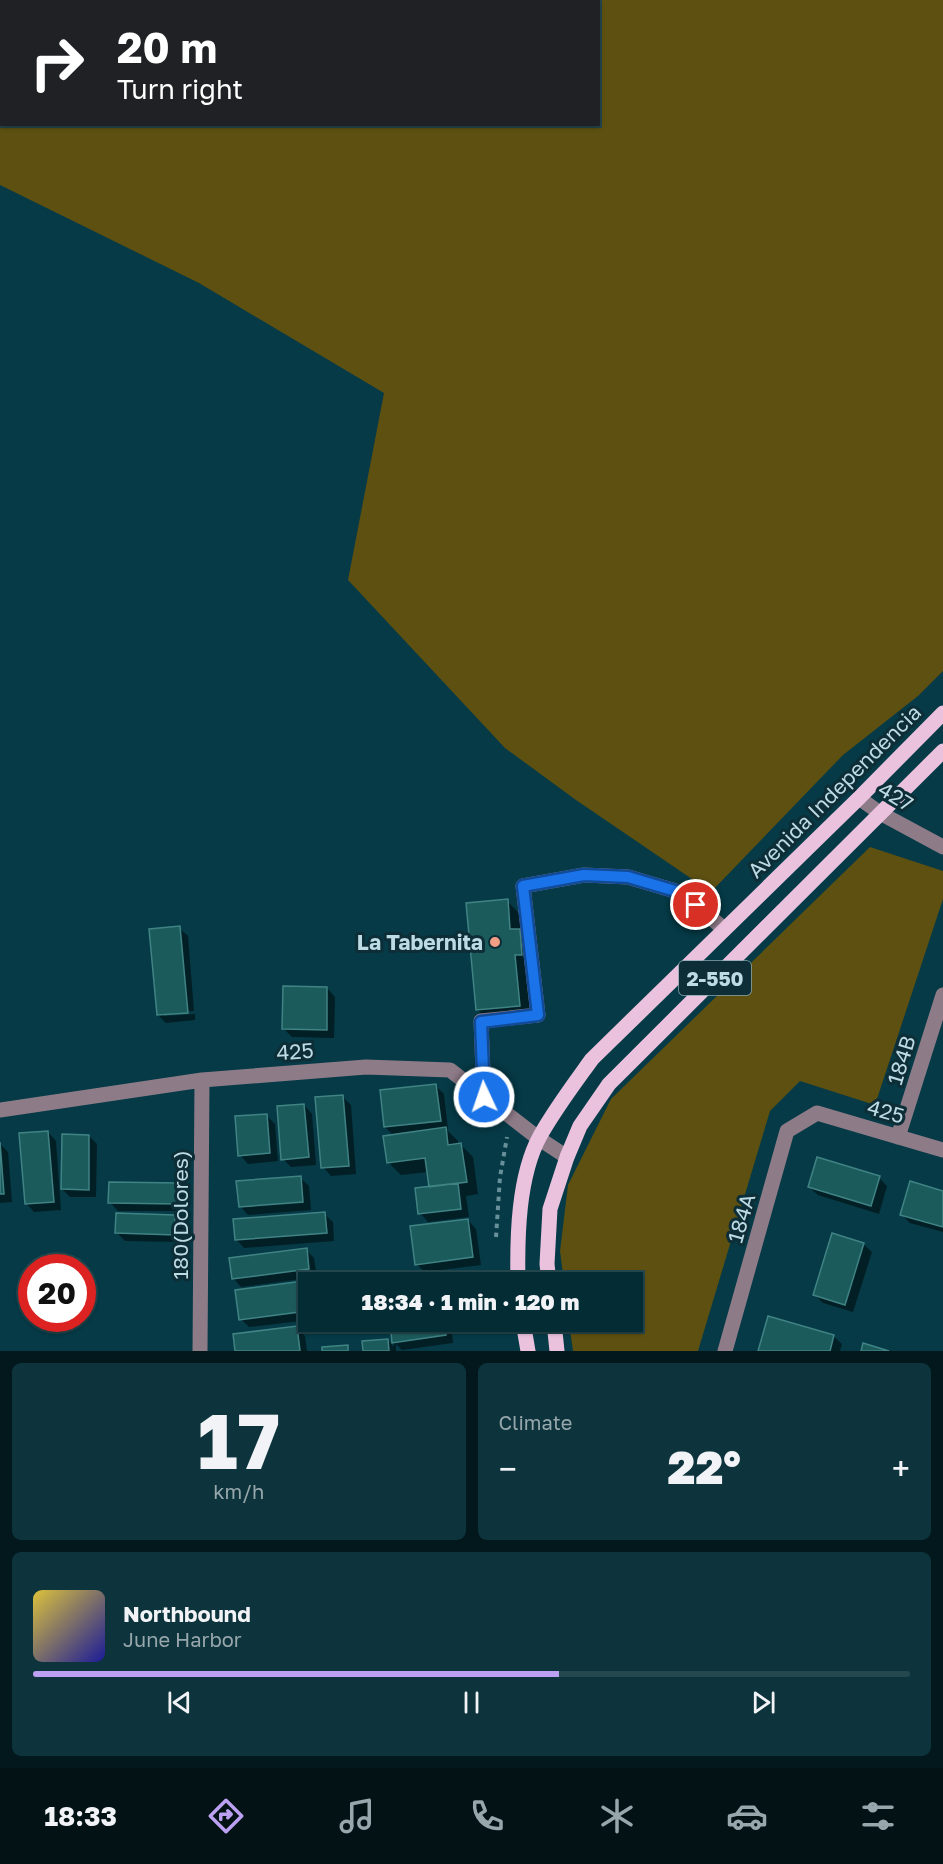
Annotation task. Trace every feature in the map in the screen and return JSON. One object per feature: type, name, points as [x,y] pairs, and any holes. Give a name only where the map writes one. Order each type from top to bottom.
[{"type":"main road","name":"Avenida Independencia","points":[[538,1138],[561,1101],[592,1059],[943,713]]},
{"type":"main road","name":"2-550","points":[[548,1272],[550,1209],[580,1126],[609,1084],[943,751]]},
{"type":"main road","name":"2-550","points":[[518,1272],[520,1211],[525,1180],[538,1138]]},
{"type":"main road","points":[[525,1332],[528,1351]]},
{"type":"main road","points":[[555,1332],[557,1351]]},
{"type":"street","name":"427","points":[[859,798],[880,813],[943,847]]},
{"type":"street","points":[[484,1097],[481,1022],[538,1015],[523,886],[584,875],[628,877],[682,893],[724,929]]},
{"type":"street","name":"184B","points":[[898,1137],[943,995]]},
{"type":"street","name":"425","points":[[0,1110],[202,1080],[366,1067],[450,1070],[538,1138],[567,1157]]},
{"type":"street","name":"180(Dolores)","points":[[200,1351],[202,1080]]},
{"type":"street","name":"425","points":[[817,1113],[943,1150]]},
{"type":"street","name":"184A","points":[[725,1351],[787,1131],[817,1113]]},
{"type":"shaded area","points":[[600,0],[943,0],[943,671],[918,696],[843,755],[711,892],[576,800],[505,748],[348,580],[384,393],[199,283],[0,185],[0,126],[600,126]]},
{"type":"shaded area","points":[[870,847],[943,871],[943,899],[875,1105],[800,1081],[770,1111],[698,1351],[573,1351],[570,1332],[643,1332],[643,1272],[563,1272],[560,1251],[568,1185],[611,1099]]},
{"type":"building","name":"La Tabernita","points":[[508,899],[510,929],[520,929],[522,955],[515,955],[520,1006],[476,1010],[466,903]]},
{"type":"building","points":[[180,926],[188,1013],[157,1015],[149,929]]},
{"type":"building","points":[[283,986],[327,987],[327,1030],[282,1029]]},
{"type":"building","points":[[436,1084],[441,1121],[384,1127],[380,1090]]},
{"type":"building","points":[[343,1095],[349,1166],[321,1168],[315,1097]]},
{"type":"building","points":[[304,1104],[309,1157],[281,1160],[277,1106]]},
{"type":"building","points":[[267,1114],[270,1153],[238,1156],[235,1116]]},
{"type":"building","points":[[446,1127],[448,1145],[461,1143],[467,1182],[429,1187],[425,1158],[387,1163],[383,1136]]},
{"type":"building","points":[[48,1131],[54,1202],[25,1204],[19,1133]]},
{"type":"building","points":[[62,1134],[89,1135],[89,1190],[61,1189]]},
{"type":"building","points":[[0,1142],[4,1194],[0,1194]]},
{"type":"building","points":[[817,1157],[880,1176],[871,1206],[808,1187]]},
{"type":"building","points":[[301,1176],[303,1202],[239,1207],[236,1181]]},
{"type":"building","points":[[910,1181],[943,1191],[943,1227],[900,1215]]},
{"type":"building","points":[[109,1182],[179,1183],[179,1204],[108,1203]]},
{"type":"building","points":[[458,1183],[461,1209],[418,1214],[415,1188]]},
{"type":"building","points":[[325,1212],[327,1233],[235,1240],[233,1219]]},
{"type":"building","points":[[116,1213],[175,1215],[175,1235],[115,1233]]},
{"type":"building","points":[[468,1219],[473,1257],[415,1265],[410,1226]]},
{"type":"building","points":[[832,1233],[864,1243],[845,1305],[813,1295]]},
{"type":"building","points":[[307,1248],[309,1269],[232,1279],[229,1258]]},
{"type":"building","points":[[298,1282],[298,1312],[239,1320],[235,1290]]},
{"type":"building","points":[[768,1316],[834,1335],[830,1351],[758,1351]]},
{"type":"building","points":[[297,1326],[300,1351],[235,1351],[233,1334]]},
{"type":"building","points":[[391,1332],[446,1332],[446,1335],[392,1343]]},
{"type":"building","points":[[388,1339],[389,1351],[363,1351],[362,1341]]},
{"type":"building","points":[[863,1343],[889,1351],[861,1351]]},
{"type":"building","points":[[348,1345],[348,1351],[322,1351],[322,1347]]},
{"type":"place","name":"La Tabernita","points":[[495,942]]},
{"type":"route","points":[[484,1097],[481,1022],[538,1015],[523,886],[584,875],[628,877],[682,893],[696,905]]}]
